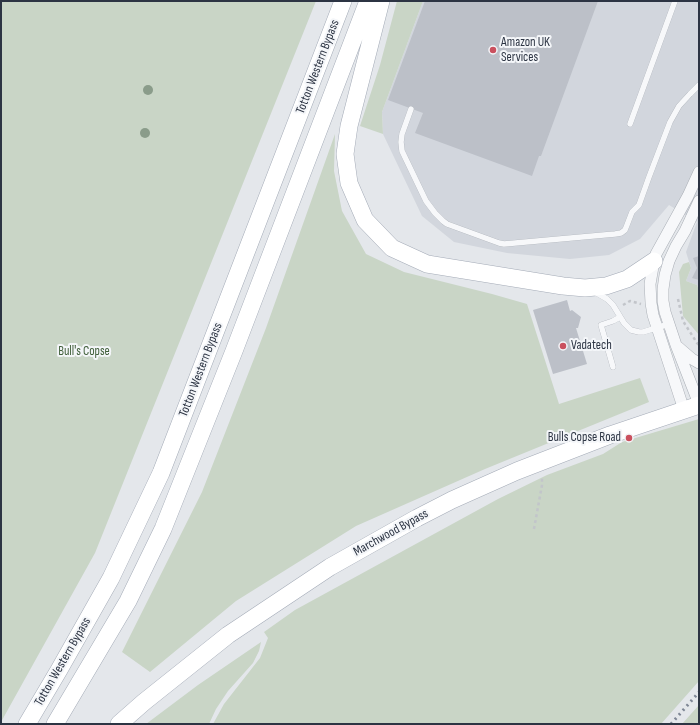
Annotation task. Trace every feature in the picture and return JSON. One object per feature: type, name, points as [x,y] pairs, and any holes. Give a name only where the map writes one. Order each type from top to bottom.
[{"type":"main road","name":"Totton Western Bypass","points":[[27,724],[60,670],[111,578],[161,473],[343,1]]},
{"type":"main road","name":"Totton Western Bypass","points":[[55,724],[128,601],[163,528],[234,351],[368,1]]},
{"type":"main road","points":[[381,1],[349,126],[345,154],[349,183],[365,220],[392,248],[427,264],[563,286],[585,288],[606,286],[627,279],[654,261]]},
{"type":"main road","name":"Marchwood Bypass","points":[[119,724],[144,702],[228,635],[330,567],[452,500],[517,471],[610,435],[694,407]]},
{"type":"street","points":[[694,407],[657,328],[652,309],[650,284],[654,261],[660,246],[688,196],[699,172]]},
{"type":"street","points":[[694,407],[665,312],[663,289],[669,261],[699,201]]},
{"type":"street","points":[[676,345],[699,363]]},
{"type":"lane","points":[[630,124],[675,1]]},
{"type":"lane","points":[[411,109],[402,134],[402,151],[426,201],[435,213],[447,224],[504,244],[615,234],[621,233],[625,230],[628,226],[632,212],[639,205],[670,122],[679,106],[699,85]]},
{"type":"lane","points":[[585,288],[596,292],[607,299],[627,328],[635,332],[643,332],[669,324]]},
{"type":"lane","points":[[614,367],[601,325],[620,317]]},
{"type":"path","points":[[678,299],[682,321],[696,343],[699,345]]},
{"type":"path","points":[[616,310],[630,301],[642,304]]},
{"type":"path","points":[[534,529],[542,485],[541,462]]},
{"type":"shaded area","points":[[423,1],[699,1],[699,290],[697,285],[686,281],[691,268],[686,252],[697,222],[669,205],[640,239],[609,255],[570,259],[507,253],[454,242],[422,216],[383,134],[382,112]]},
{"type":"green space","name":"Bull's Copse","points":[[1,1],[316,1],[95,553],[1,722]]},
{"type":"green space","points":[[397,1],[423,1],[382,112],[383,134],[360,126],[380,65]]},
{"type":"green space","points":[[335,134],[334,171],[342,211],[366,254],[404,272],[527,304],[559,404],[640,378],[649,402],[485,469],[356,526],[236,601],[150,672],[122,652],[202,492],[266,328]]},
{"type":"green space","points":[[689,262],[691,268],[686,281],[697,285],[699,290],[699,335],[683,316],[679,272],[683,264]]},
{"type":"green space","points":[[699,419],[699,681],[661,724],[213,724],[224,704],[260,658],[268,638],[264,632],[295,610],[498,499],[547,475],[603,454],[622,442]]},
{"type":"green space","points":[[261,642],[259,651],[253,663],[228,691],[216,709],[209,724],[146,724],[198,685]]},
{"type":"green space","points":[[699,705],[699,724],[682,724]]},
{"type":"building","name":"Amazon UK Services","points":[[425,1],[598,1],[541,156],[539,156],[532,176],[415,133],[423,113],[388,100]]},
{"type":"building","points":[[699,256],[699,280],[692,278],[697,268],[693,258]]},
{"type":"building","name":"Vadatech","points":[[567,300],[570,311],[572,310],[581,317],[578,328],[576,328],[587,364],[553,374],[533,310]]},
{"type":"railway","points":[[671,724],[699,692]]},
{"type":"place","name":"Amazon UK Services","points":[[493,50]]},
{"type":"place","name":"Vadatech","points":[[563,346]]},
{"type":"place","name":"Bulls Copse Road","points":[[629,438]]}]
